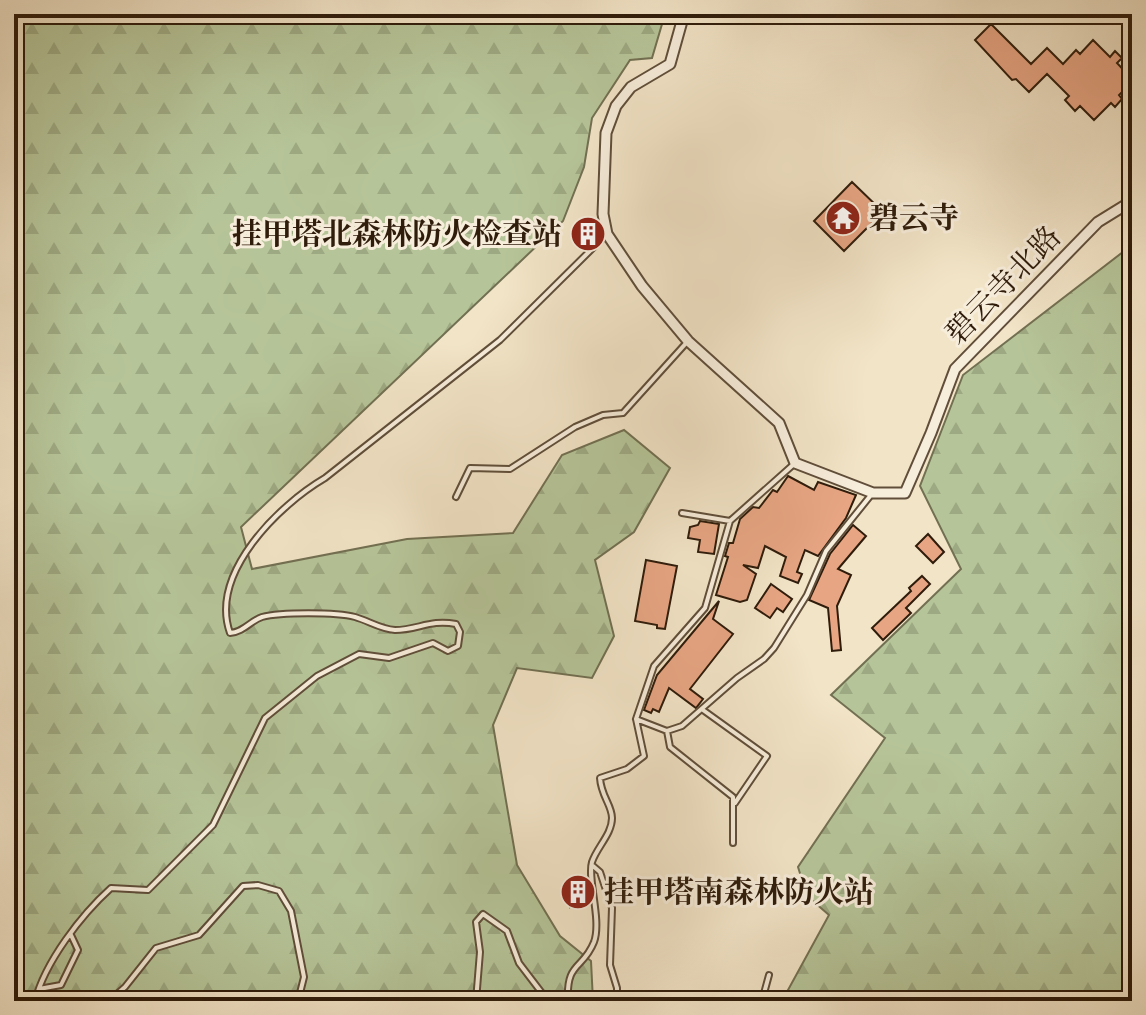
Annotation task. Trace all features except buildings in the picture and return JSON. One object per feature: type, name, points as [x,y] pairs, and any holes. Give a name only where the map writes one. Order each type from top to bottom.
[{"type":"street","points":[[684,14],[670,64],[631,87],[616,106],[606,133],[603,214],[607,234],[642,286],[688,341],[779,423],[795,463],[873,493]]},
{"type":"street","name":"碧云寺北路","points":[[873,493],[905,493],[955,369],[1098,222],[1132,201]]},
{"type":"lane","points":[[35,1001],[64,941],[98,900],[111,888],[148,890],[213,825],[265,718],[317,676],[359,654],[389,658],[433,643],[448,651],[458,646],[460,632],[456,624],[440,621],[397,630],[353,616],[318,613],[262,617],[239,632],[230,633],[226,608],[237,568],[248,546],[303,491],[325,478],[500,340],[607,234]]},
{"type":"lane","points":[[456,497],[470,468],[510,469],[575,427],[603,415],[623,413],[688,341]]},
{"type":"lane","points":[[568,1001],[567,979],[594,941],[596,901],[591,864],[613,823],[612,810],[601,793],[600,778],[627,769],[644,756],[636,719],[654,666],[705,608],[730,521],[795,463]]},
{"type":"lane","points":[[636,719],[667,731],[682,726],[764,659],[807,595],[826,551],[873,493]]},
{"type":"lane","points":[[682,513],[730,521]]},
{"type":"lane","points":[[702,709],[767,756],[734,805]]},
{"type":"lane","points":[[667,731],[670,747],[733,797],[733,843]]},
{"type":"lane","points":[[591,864],[600,872],[612,908],[610,965],[617,988],[617,1001]]},
{"type":"lane","points":[[109,1001],[125,987],[156,948],[199,935],[243,886],[258,885],[279,891],[291,911],[304,977],[298,1001]]},
{"type":"lane","points":[[476,1001],[480,952],[476,922],[483,914],[507,931],[519,963],[548,1001]]},
{"type":"lane","points":[[39,989],[61,985],[66,977],[78,950],[71,935]]},
{"type":"lane","points":[[756,1001],[763,997],[769,975]]},
{"type":"green space","points":[[14,14],[665,14],[652,58],[630,60],[592,118],[584,167],[563,221],[241,527],[252,569],[407,539],[513,533],[562,455],[624,430],[670,468],[634,532],[595,560],[614,636],[592,678],[517,668],[493,725],[517,865],[560,936],[591,961],[593,1001],[14,1001]]},
{"type":"green space","points":[[1132,245],[1132,1001],[782,1001],[829,915],[807,896],[798,867],[885,738],[831,695],[961,569],[920,486],[963,375]]},
{"type":"place","name":"碧云寺","points":[[843,218]]},
{"type":"place","name":"挂甲塔北森林防火检查站","points":[[588,234]]},
{"type":"place","name":"挂甲塔南森林防火站","points":[[578,892]]}]
